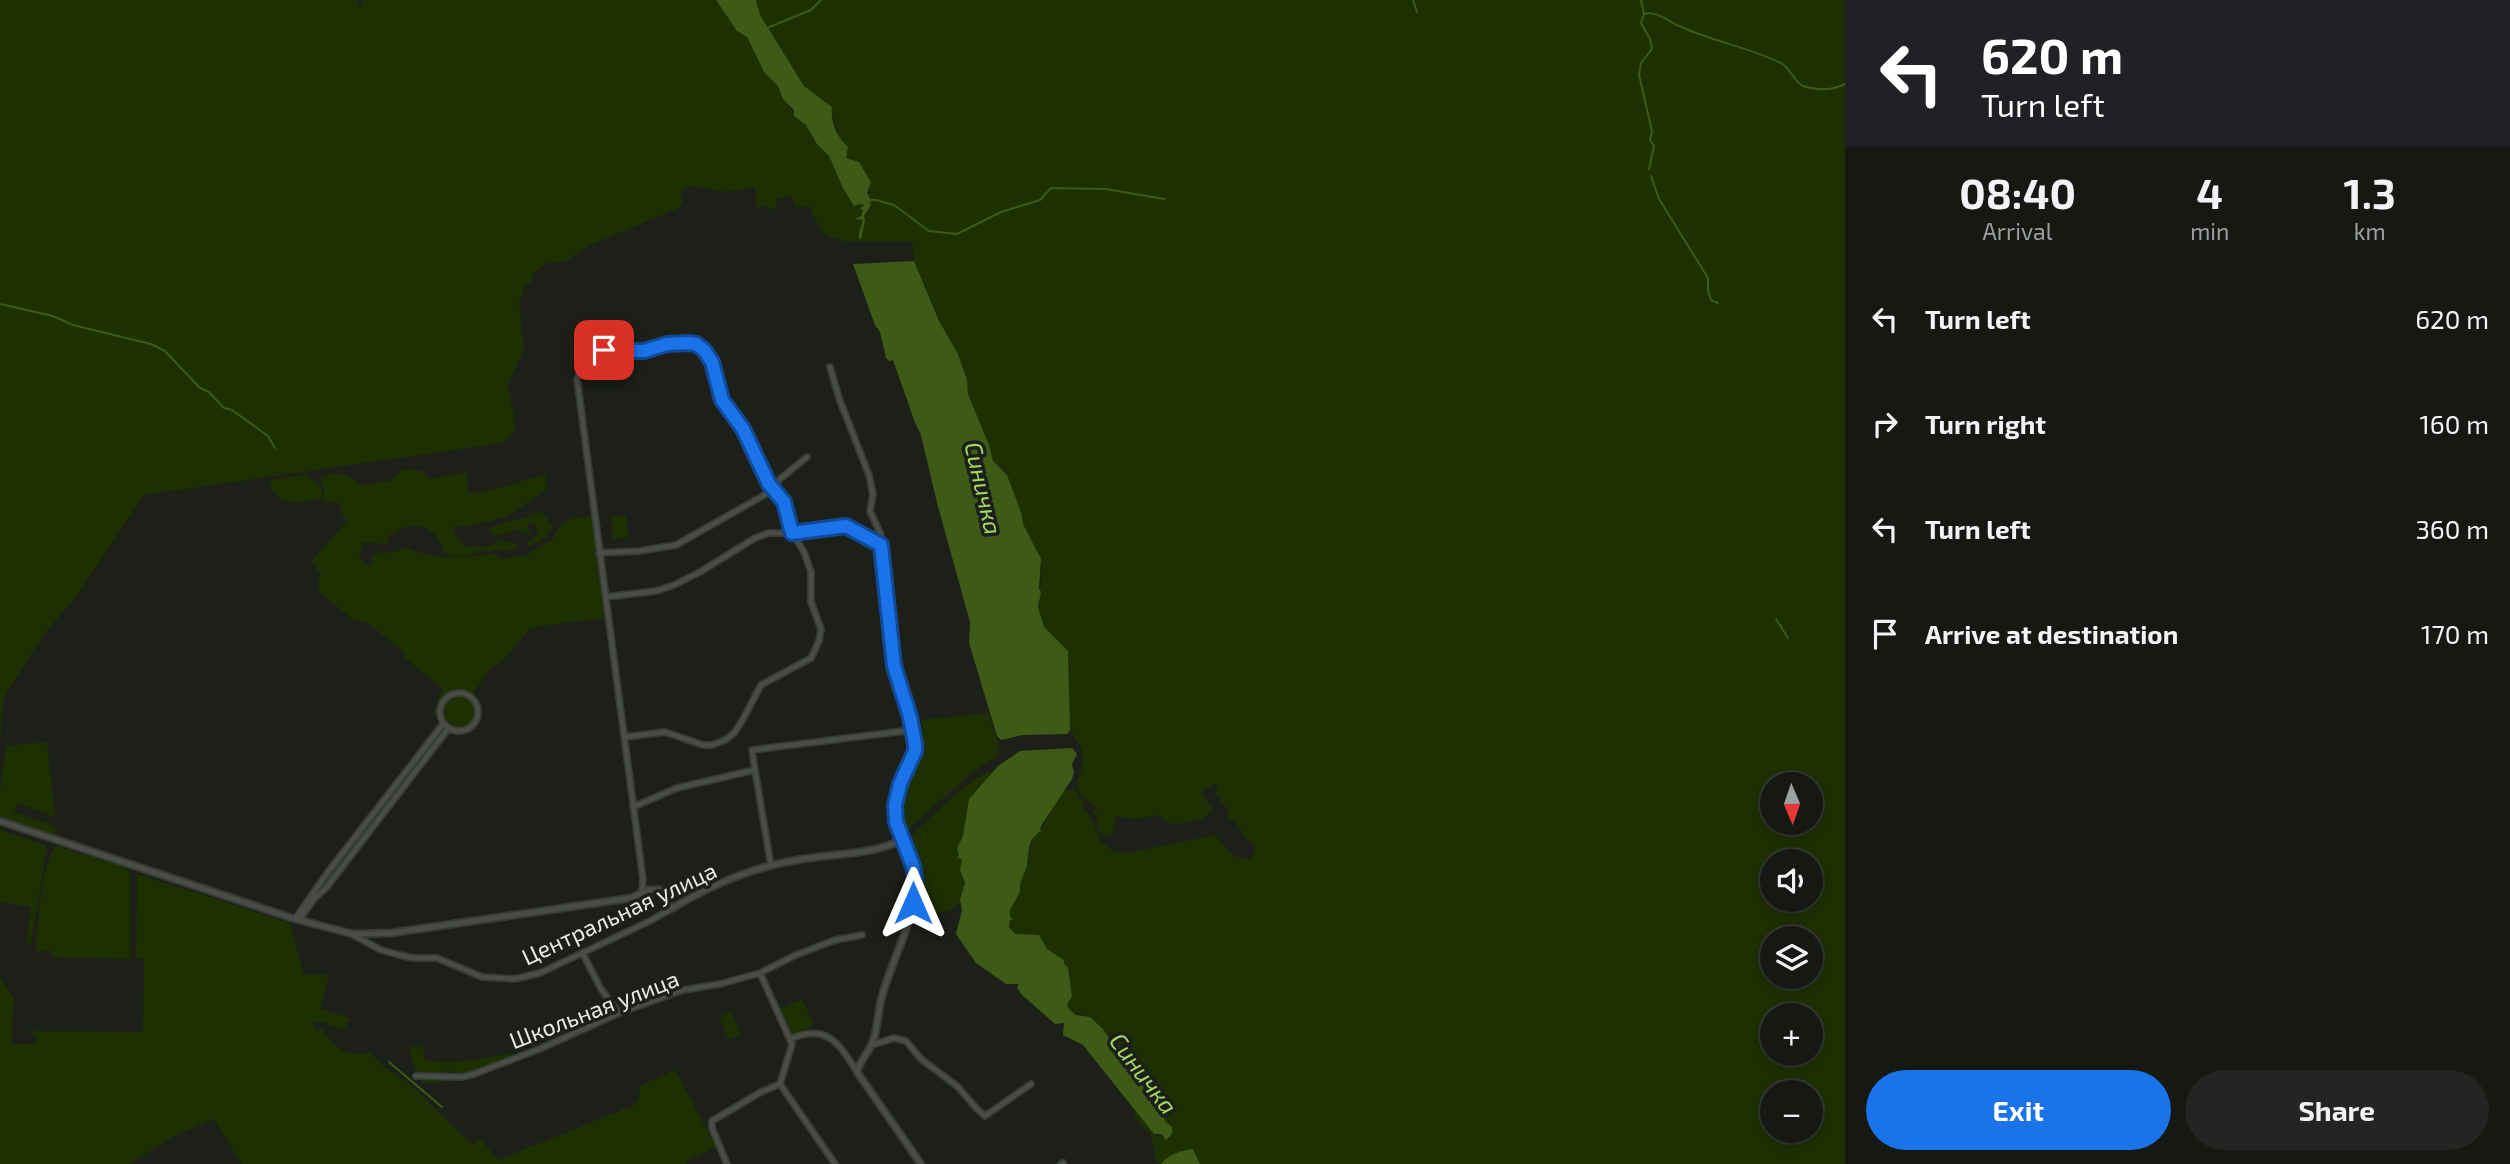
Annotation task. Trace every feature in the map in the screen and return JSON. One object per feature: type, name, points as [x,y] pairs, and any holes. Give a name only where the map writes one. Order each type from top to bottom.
[{"type":"street","points":[[625,737],[664,732],[703,745],[712,745],[727,739],[735,732],[761,685],[811,657],[820,641],[821,629],[811,603],[811,572],[804,552],[792,533],[784,502],[773,487],[740,425],[722,400],[712,362],[701,347],[693,344],[671,343],[644,351],[598,351],[584,363],[577,384],[625,737],[643,878],[642,891]]},
{"type":"street","points":[[830,367],[844,412],[869,475],[873,494],[870,511],[881,535],[894,666],[910,717],[915,751],[900,784],[895,805],[896,822],[915,877],[913,903],[905,935],[882,996],[872,1045],[861,1059],[857,1072]]},
{"type":"street","points":[[599,553],[639,551],[676,545],[768,493],[807,457]]},
{"type":"street","points":[[606,597],[661,589],[700,572],[755,538],[774,532],[792,533],[846,526],[881,545]]},
{"type":"street","points":[[455,693],[473,698],[478,710],[475,722],[466,730],[448,729],[443,724],[439,710],[444,699],[455,693]]},
{"type":"street","points":[[297,919],[328,872],[443,724]]},
{"type":"street","points":[[297,919],[326,888],[448,729]]},
{"type":"street","points":[[771,866],[752,750],[912,730]]},
{"type":"street","points":[[633,807],[677,788],[755,770]]},
{"type":"street","points":[[0,821],[297,919],[353,934],[414,930],[631,898],[642,891],[662,890],[671,909]]},
{"type":"street","name":"Центральная улица","points":[[353,934],[381,950],[407,957],[437,958],[472,974],[492,979],[533,975],[650,921],[723,883],[799,859],[878,849],[904,839]]},
{"type":"street","name":"Школьная улица","points":[[416,1076],[468,1076],[542,1048],[619,1013],[683,990],[720,984],[760,973],[816,947],[862,935]]},
{"type":"street","points":[[582,952],[601,989],[619,1013]]},
{"type":"street","points":[[760,973],[792,1044],[780,1084]]},
{"type":"street","points":[[790,1039],[808,1034],[832,1037],[921,1164]]},
{"type":"street","points":[[872,1045],[894,1038],[906,1041],[921,1059],[958,1087],[985,1116],[1031,1084]]},
{"type":"street","points":[[727,1164],[712,1128],[712,1121],[780,1084]]},
{"type":"street","points":[[780,1084],[835,1164]]},
{"type":"shaded area","points":[[0,0],[357,0],[360,9],[364,0],[716,0],[737,31],[747,37],[764,72],[778,86],[789,107],[809,128],[817,144],[829,156],[852,203],[855,206],[864,205],[860,209],[863,210],[859,219],[863,220],[861,238],[864,216],[870,211],[865,172],[861,166],[846,158],[831,106],[804,86],[760,15],[756,0],[1845,0],[1845,1164],[1200,1164],[1198,1159],[1184,1150],[1161,1164],[1155,1161],[1150,1134],[1135,1118],[1134,1110],[1127,1100],[1154,1134],[1169,1139],[1172,1129],[1165,1121],[1155,1095],[1133,1069],[1130,1053],[1089,1017],[1069,1009],[1067,1004],[1072,997],[1069,970],[1064,965],[1064,960],[1047,949],[1039,935],[1015,934],[1010,929],[1010,910],[1020,892],[1032,839],[1040,831],[1063,791],[1075,789],[1098,835],[1107,847],[1115,851],[1127,853],[1215,835],[1233,856],[1249,859],[1255,852],[1253,844],[1246,839],[1234,819],[1231,821],[1227,816],[1230,813],[1214,792],[1219,788],[1215,783],[1201,793],[1213,809],[1204,818],[1173,825],[1159,815],[1135,819],[1116,816],[1113,833],[1107,836],[1098,832],[1097,816],[1092,812],[1093,809],[1099,810],[1080,794],[1077,783],[1083,764],[1082,750],[1070,730],[1067,690],[1070,664],[1044,627],[1039,612],[1042,564],[1023,524],[1007,475],[993,461],[968,394],[967,380],[958,354],[939,321],[914,261],[912,241],[833,239],[819,226],[811,207],[796,207],[791,196],[776,200],[777,210],[764,206],[757,208],[754,187],[728,191],[690,187],[680,192],[683,200],[679,208],[588,246],[564,262],[547,263],[533,274],[532,281],[525,287],[519,302],[524,349],[508,385],[514,432],[502,443],[144,495],[75,598],[45,633],[6,694],[0,741]]},
{"type":"shaded area","points":[[402,470],[423,471],[432,479],[466,472],[469,494],[545,474],[547,489],[506,517],[454,527],[452,531],[465,547],[490,546],[501,540],[518,545],[517,549],[482,551],[463,556],[449,555],[444,552],[431,531],[413,526],[390,535],[387,544],[363,542],[359,555],[364,563],[371,567],[372,557],[376,553],[395,552],[406,547],[427,555],[449,557],[495,554],[501,559],[526,555],[553,539],[559,527],[568,520],[593,516],[606,618],[540,626],[529,630],[504,660],[490,669],[472,695],[460,691],[448,693],[440,701],[437,714],[432,715],[443,689],[406,659],[403,651],[366,622],[353,620],[319,592],[318,579],[321,575],[311,562],[346,522],[337,501],[322,503],[324,490],[320,478],[341,474],[350,477],[359,485],[390,481]]},
{"type":"shaded area","points":[[304,475],[317,484],[322,498],[301,502],[285,501],[270,487],[272,480]]},
{"type":"shaded area","points":[[541,512],[553,526],[551,531],[546,533],[548,536],[528,547],[526,543],[538,535],[535,523],[529,524],[527,528],[531,536],[517,530],[495,536],[489,531],[489,528]]},
{"type":"shaded area","points":[[626,516],[628,537],[613,539],[611,517]]},
{"type":"shaded area","points":[[459,695],[471,700],[476,712],[471,724],[459,729],[447,724],[442,712],[447,700]]},
{"type":"shaded area","points":[[988,713],[999,745],[999,755],[973,772],[906,831],[902,821],[902,801],[920,750],[923,726],[921,720]]},
{"type":"shaded area","points":[[47,742],[55,817],[18,803],[14,812],[55,826],[56,832],[53,835],[0,819],[0,791],[6,746]]},
{"type":"shaded area","points":[[994,771],[969,799],[963,836],[958,846],[957,857],[962,860],[961,873],[965,883],[961,902],[953,909],[916,920],[920,873],[909,839],[960,791]]},
{"type":"shaded area","points":[[0,830],[47,846],[31,944],[26,944],[31,907],[0,902]]},
{"type":"shaded area","points":[[57,846],[125,867],[130,872],[130,959],[52,957],[52,951],[36,951],[44,878]]},
{"type":"shaded area","points":[[137,874],[290,923],[304,975],[329,975],[320,1009],[351,1018],[343,1030],[322,1022],[313,1022],[314,1029],[322,1029],[341,1050],[370,1053],[388,1070],[407,1081],[472,1145],[481,1139],[498,1160],[634,1105],[639,1099],[640,1086],[675,1070],[716,1147],[686,1161],[687,1164],[242,1164],[214,1119],[176,1135],[129,1164],[0,1164],[0,977],[14,999],[11,1044],[31,1044],[36,1041],[37,1036],[26,1031],[143,1032],[144,959],[136,959]]},
{"type":"shaded area","points":[[802,999],[814,1025],[792,1035],[779,1009]]},
{"type":"shaded area","points":[[731,1012],[741,1034],[729,1040],[719,1017]]},
{"type":"shaded area","points":[[409,1047],[423,1047],[425,1060],[447,1062],[513,1053],[512,1056],[465,1073],[444,1071],[439,1083],[422,1083]]},
{"type":"water","points":[[716,0],[756,0],[760,15],[804,86],[832,107],[835,128],[848,147],[846,158],[859,162],[871,182],[867,193],[870,205],[864,216],[861,239],[859,232],[863,220],[855,219],[861,216],[863,210],[860,209],[864,205],[854,206],[829,156],[817,144],[806,125],[794,116],[794,110],[783,99],[778,86],[764,72],[747,37],[737,31]]},
{"type":"water","name":"Синичка","points":[[914,261],[939,321],[958,354],[967,380],[968,394],[993,461],[1007,475],[1023,524],[1041,559],[1038,607],[1044,627],[1068,651],[1070,730],[1067,734],[1023,735],[1001,740],[997,736],[969,643],[970,622],[921,435],[893,360],[886,358],[880,332],[853,264]]},
{"type":"water","points":[[1072,748],[1077,754],[1072,764],[1072,779],[1041,826],[1042,832],[1032,839],[1020,892],[1010,910],[1010,917],[1013,919],[1010,920],[1009,927],[1015,934],[1039,935],[1047,949],[1064,960],[1068,967],[1072,997],[1067,1004],[1069,1009],[1076,1015],[1090,1017],[1111,1041],[1132,1054],[1133,1069],[1154,1093],[1165,1121],[1172,1127],[1172,1134],[1166,1140],[1161,1134],[1154,1134],[1083,1045],[1063,1035],[1064,1023],[1055,1024],[1021,994],[1017,987],[1019,984],[1006,984],[976,963],[956,934],[965,883],[960,870],[962,860],[957,857],[957,848],[963,836],[969,799],[998,766],[1020,751]]},
{"type":"water","points":[[1193,1149],[1200,1164],[1161,1164],[1175,1154]]},
{"type":"waterway","points":[[767,28],[811,10],[821,0]]},
{"type":"waterway","points":[[1413,0],[1417,12]]},
{"type":"waterway","points":[[1641,0],[1644,14],[1641,23],[1652,49],[1641,63],[1639,75],[1652,131],[1650,140],[1654,146],[1649,169]]},
{"type":"waterway","points":[[1644,14],[1657,15],[1691,31],[1781,63],[1803,86],[1824,90],[1845,84]]},
{"type":"waterway","points":[[1651,176],[1659,199],[1708,278],[1711,300],[1718,303]]},
{"type":"waterway","points":[[869,200],[894,205],[929,231],[957,234],[1001,212],[1040,200],[1051,188],[1106,189],[1164,199]]},
{"type":"waterway","points":[[0,304],[53,316],[73,325],[151,344],[165,351],[200,388],[209,392],[224,408],[232,410],[268,436],[275,448]]},
{"type":"waterway","points":[[1776,619],[1788,638]]},
{"type":"waterway","points":[[389,1062],[442,1107]]},
{"type":"route","points":[[604,350],[644,351],[671,343],[701,347],[712,362],[722,400],[743,429],[769,484],[784,502],[792,533],[846,526],[881,545],[894,666],[910,717],[915,744],[915,751],[895,798],[896,822],[910,856],[915,877],[913,903]]}]
